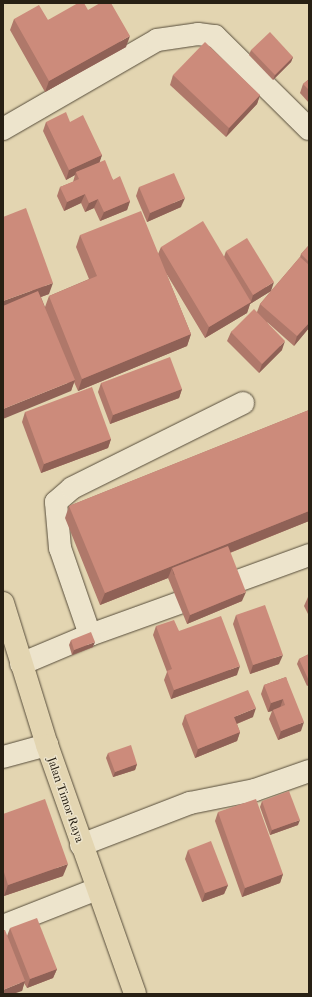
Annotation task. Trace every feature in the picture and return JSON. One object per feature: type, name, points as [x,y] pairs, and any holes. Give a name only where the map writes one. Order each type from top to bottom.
[{"type":"highway","name":"Jalan Timor Raya","points":[[4,607],[47,745],[81,845],[135,994]]},
{"type":"street","points":[[3,129],[150,43],[198,34],[214,36],[309,129]]},
{"type":"street","points":[[90,635],[60,548],[56,502],[72,488],[243,403]]},
{"type":"street","points":[[235,582],[309,555]]},
{"type":"street","points":[[21,664],[90,635],[178,603]]},
{"type":"street","points":[[3,757],[47,745]]},
{"type":"street","points":[[81,845],[190,803],[255,790],[309,771]]},
{"type":"street","points":[[3,926],[98,889]]},
{"type":"building","points":[[78,3],[84,3],[88,10],[100,3],[111,3],[130,36],[49,81],[14,19],[39,5],[48,20]]},
{"type":"building","points":[[270,32],[293,57],[275,75],[251,50]]},
{"type":"building","points":[[205,42],[260,95],[229,128],[173,75]]},
{"type":"building","points":[[309,79],[309,90],[303,84]]},
{"type":"building","points":[[66,112],[70,122],[83,115],[102,155],[69,170],[46,122]]},
{"type":"building","points":[[105,160],[113,180],[120,176],[130,201],[104,212],[98,199],[89,203],[85,194],[67,202],[60,187],[79,179],[76,172]]},
{"type":"building","points":[[174,173],[185,198],[150,213],[139,187]]},
{"type":"building","points":[[26,208],[53,283],[3,301],[3,217]]},
{"type":"building","points":[[141,211],[191,334],[82,379],[49,296],[97,276],[80,235]]},
{"type":"building","points":[[203,221],[251,302],[209,327],[161,247]]},
{"type":"building","points":[[247,238],[274,282],[253,295],[226,251]]},
{"type":"building","points":[[309,245],[309,262],[301,254]]},
{"type":"building","points":[[300,257],[309,265],[309,323],[297,336],[260,304]]},
{"type":"building","points":[[38,291],[75,380],[3,409],[3,306]]},
{"type":"building","points":[[254,309],[285,341],[262,364],[231,332]]},
{"type":"building","points":[[170,357],[182,389],[113,415],[101,383]]},
{"type":"building","points":[[92,387],[111,439],[44,464],[25,412]]},
{"type":"building","points":[[309,410],[309,511],[105,593],[69,506]]},
{"type":"building","points":[[228,546],[246,592],[190,615],[172,568]]},
{"type":"building","points":[[265,605],[283,655],[253,665],[236,615]]},
{"type":"building","points":[[221,616],[240,666],[174,690],[167,671],[172,669],[156,626],[174,620],[179,631]]},
{"type":"building","points":[[91,632],[95,642],[74,650],[71,640]]},
{"type":"building","points":[[309,654],[309,681],[299,659]]},
{"type":"building","points":[[286,677],[304,722],[281,731],[273,710],[285,705],[283,699],[271,703],[264,685]]},
{"type":"building","points":[[248,690],[256,708],[234,717],[240,732],[198,749],[185,715]]},
{"type":"building","points":[[131,745],[137,764],[115,772],[108,753]]},
{"type":"building","points":[[289,791],[300,820],[272,830],[262,801]]},
{"type":"building","points":[[45,799],[68,864],[8,885],[3,869],[3,814]]},
{"type":"building","points":[[256,799],[283,874],[245,888],[218,812]]},
{"type":"building","points":[[211,841],[228,885],[205,893],[188,850]]},
{"type":"building","points":[[37,918],[57,969],[30,979],[10,928]]},
{"type":"building","points":[[3,930],[5,930],[25,981],[3,990]]}]
